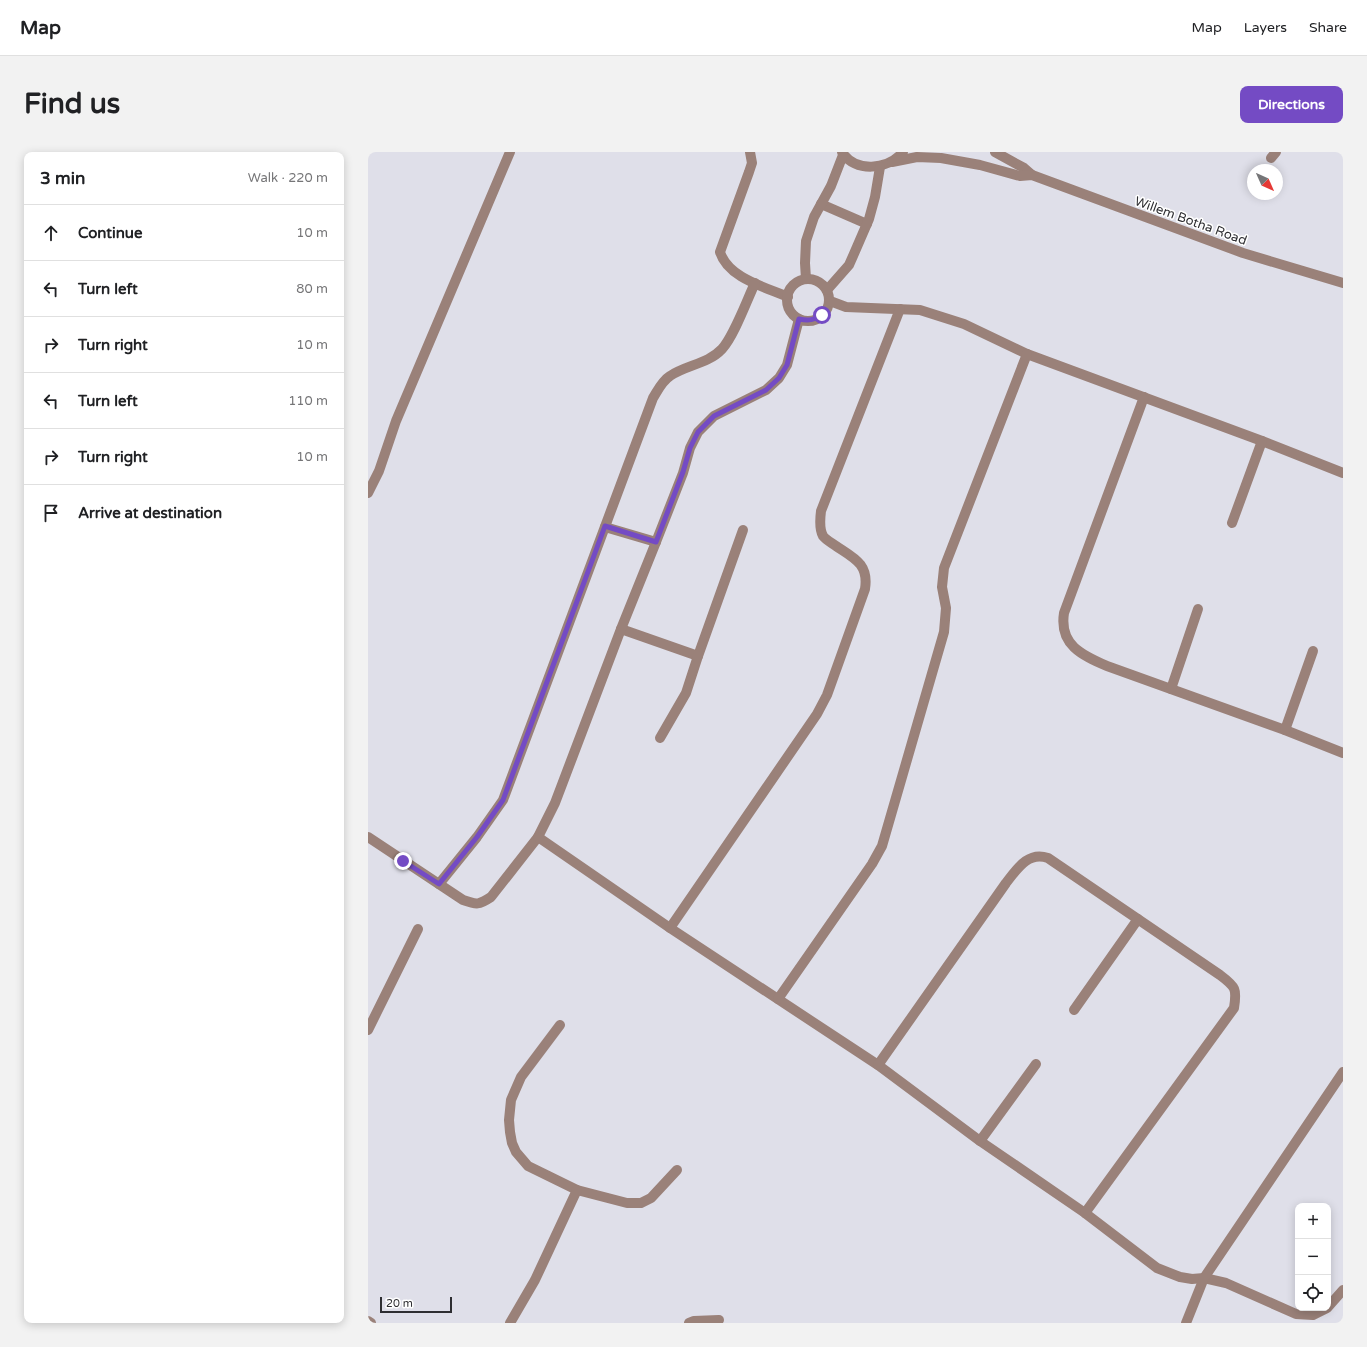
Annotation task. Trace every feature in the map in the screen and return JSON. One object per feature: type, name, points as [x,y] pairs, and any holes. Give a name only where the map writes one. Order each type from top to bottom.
[{"type":"street","points":[[368,493],[379,471],[396,421],[510,152]]},
{"type":"street","points":[[750,152],[752,163],[720,252],[726,264],[734,272],[755,283],[788,296]]},
{"type":"street","points":[[806,279],[806,241],[814,217],[831,186],[842,153],[854,163],[867,167],[880,167],[892,162],[903,152]]},
{"type":"street","name":"Willem Botha Road","points":[[995,152],[1024,168],[1032,176]]},
{"type":"street","name":"Willem Botha Road","points":[[892,162],[917,158],[941,158],[980,165],[1020,176],[1032,176],[1243,252],[1343,283]]},
{"type":"street","points":[[827,290],[849,265],[867,224],[875,197],[880,167]]},
{"type":"street","points":[[821,204],[867,224]]},
{"type":"street","points":[[806,279],[821,282],[827,290],[830,301],[827,309],[822,315],[815,320],[807,321],[799,319],[788,307],[788,296],[791,288],[798,282],[806,279]]},
{"type":"street","points":[[439,884],[477,837],[503,800],[648,409],[659,387],[670,376],[711,358],[722,350],[729,340],[755,283]]},
{"type":"street","points":[[830,301],[846,307],[920,310],[964,324],[1027,354],[1262,441],[1343,473]]},
{"type":"street","points":[[670,928],[817,714],[827,695],[865,589],[866,579],[865,572],[857,561],[823,535],[820,521],[821,511],[900,309]]},
{"type":"street","points":[[368,837],[463,900],[474,904],[481,904],[491,897],[538,837],[555,803],[683,472],[690,448],[698,432],[714,416],[766,390],[779,378],[787,365],[799,319]]},
{"type":"street","points":[[778,999],[872,864],[884,841],[944,632],[946,608],[942,587],[944,568],[1027,354]]},
{"type":"street","points":[[1144,397],[1064,613],[1062,623],[1065,634],[1073,648],[1088,658],[1286,730],[1343,753]]},
{"type":"street","points":[[1232,523],[1262,441]]},
{"type":"street","points":[[605,526],[656,542]]},
{"type":"street","points":[[660,738],[686,693],[743,530]]},
{"type":"street","points":[[1171,689],[1198,609]]},
{"type":"street","points":[[621,630],[698,656]]},
{"type":"street","points":[[1286,730],[1313,651]]},
{"type":"street","points":[[538,837],[670,928],[878,1065],[980,1141],[1085,1213],[1157,1268],[1180,1277],[1192,1279],[1204,1278],[1237,1287],[1296,1314],[1313,1315],[1320,1311]]},
{"type":"street","points":[[878,1065],[1006,883],[1025,862],[1036,856],[1048,858],[1232,984],[1236,993],[1234,1008],[1085,1213]]},
{"type":"street","points":[[1074,1010],[1138,919]]},
{"type":"street","points":[[368,1030],[418,929]]},
{"type":"street","points":[[560,1025],[521,1077],[511,1100],[509,1120],[510,1132],[512,1144],[516,1152],[528,1166],[577,1190],[627,1203],[641,1203],[651,1198],[677,1170]]},
{"type":"street","points":[[980,1141],[1036,1064]]},
{"type":"street","points":[[1186,1323],[1204,1278],[1343,1072]]},
{"type":"street","points":[[510,1323],[535,1280],[577,1190]]},
{"type":"street","points":[[1331,1303],[1343,1290]]},
{"type":"street","points":[[689,1323],[694,1321],[718,1320]]},
{"type":"route","points":[[403,861],[439,884],[477,837],[503,800],[605,526],[656,542],[683,472],[690,448],[698,432],[714,416],[766,390],[779,378],[787,365],[799,319],[807,321],[815,320],[822,315]]}]
